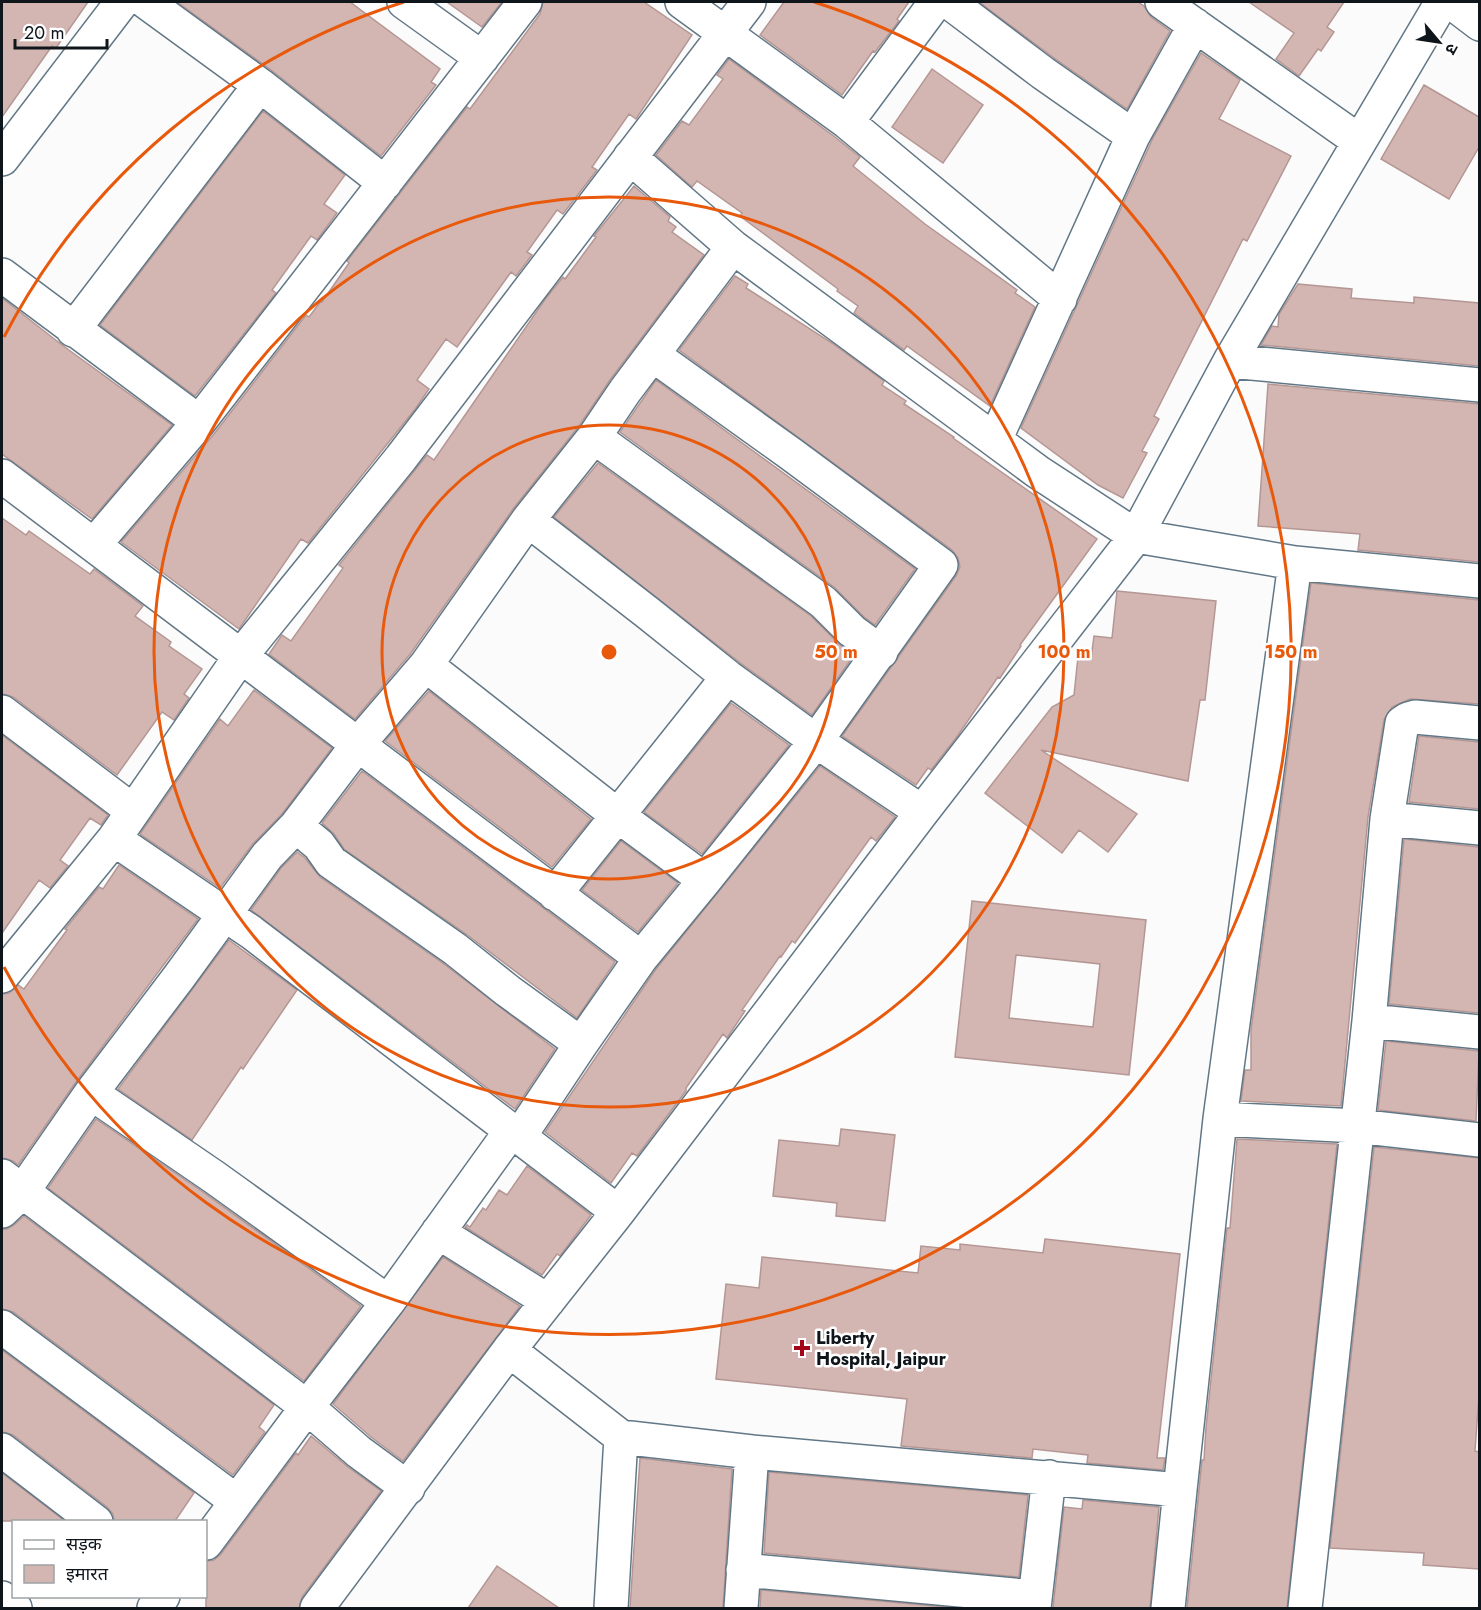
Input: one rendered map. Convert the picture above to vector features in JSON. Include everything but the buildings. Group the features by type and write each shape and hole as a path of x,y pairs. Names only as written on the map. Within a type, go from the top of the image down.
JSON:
{"street":[{"path":"2,159 122,2"},
{"path":"146,2 260,85 385,183"},
{"path":"404,2 482,58"},
{"path":"94,545 199,422 525,2"},
{"path":"682,2 847,122 1060,299"},
{"path":"2,976 114,839 240,657 401,458 749,2"},
{"path":"847,122 936,2"},
{"path":"949,2 1043,73 1133,136"},
{"path":"1162,2 1359,141"},
{"path":"317,1608 509,1350 618,1212 922,812 1136,536 1230,361 1442,2"},
{"path":"1451,2 1479,24"},
{"path":"995,440 1133,136 1195,25"},
{"path":"73,330 260,85"},
{"path":"630,157 733,247 1038,472 1136,536 1295,563 1479,581"},
{"path":"408,1488 359,1452 307,1407 9,1193 91,1093 179,978 267,856 296,826 359,743 426,665 528,520 594,437 625,391 733,247"},
{"path":"2,275 199,422"},
{"path":"207,1542 438,1232 515,1134 641,957 816,741 941,565 653,355"},
{"path":"1230,361 1479,385"},
{"path":"594,437 823,602 852,631 881,652"},
{"path":"2,476 641,957"},
{"path":"528,520 728,677 816,741 922,812"},
{"path":"1168,1608 1220,1119 1295,563"},
{"path":"426,665 617,815 705,880"},
{"path":"555,894 728,677"},
{"path":"2,712 134,811"},
{"path":"1305,1608 1369,1021 1387,819 1402,723 1415,717 1479,723"},
{"path":"1387,819 1479,828"},
{"path":"296,826 318,845 331,862 455,949 581,1044"},
{"path":"114,839 224,914 618,1212"},
{"path":"1369,1021 1479,1032"},
{"path":"91,1093 214,1176 388,1302"},
{"path":"1220,1119 1357,1126 1479,1140"},
{"path":"438,1232 548,1301"},
{"path":"2,1327 236,1501"},
{"path":"509,1350 621,1437 752,1452 1180,1490"},
{"path":"611,1608 621,1437"},
{"path":"2,1450 95,1520"},
{"path":"741,1608 752,1452"},
{"path":"743,1570 1034,1603 1049,1477"},
{"path":"2,1598 15,1608"}],"place":[{"name":"Liberty Hospital, Jaipur","path":"802,1348"}]}
